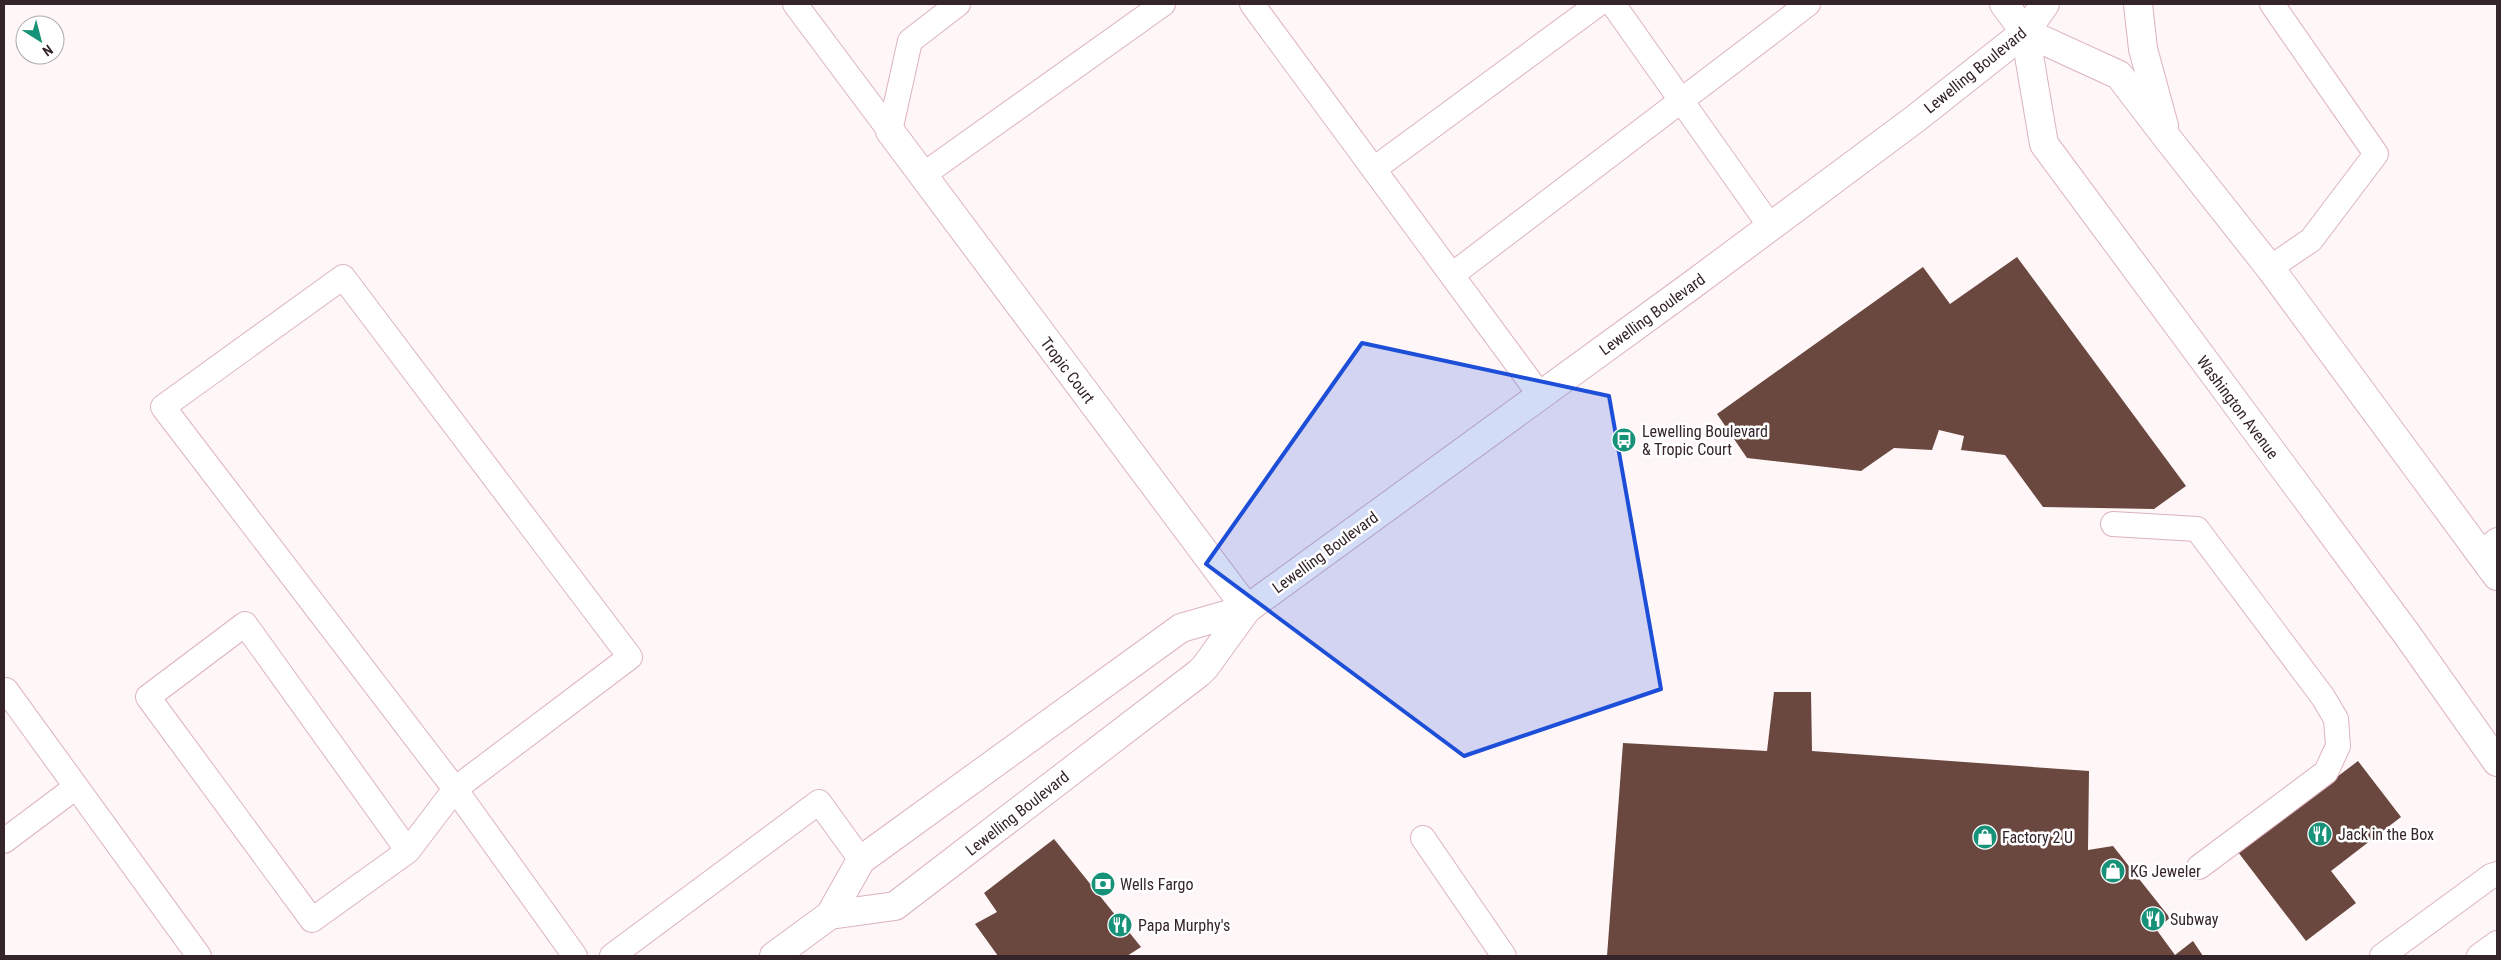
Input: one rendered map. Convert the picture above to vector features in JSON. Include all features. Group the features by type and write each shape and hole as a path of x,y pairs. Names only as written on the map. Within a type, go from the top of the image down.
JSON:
{"main road":[{"name":"Washington Avenue","path":"2004,4 2025,32 2044,144 2406,633 2497,762"},
{"name":"Lewelling Boulevard","path":"830,915 894,906 1199,673 1206,667 1247,609 1915,119 2025,32 2045,4"},
{"path":"2138,4 2142,50 2168,139"},
{"name":"Washington Avenue","path":"2025,32 2119,75 2489,546 2497,576"},
{"name":"Tropic Court","path":"890,131 1247,609"},
{"name":"Lewelling Boulevard","path":"774,956 830,915 861,860 1181,628 1247,609"}],"lane":[{"path":"795,4 890,131"},
{"path":"890,131 910,41 958,4"},
{"path":"923,175 1163,4"},
{"path":"1252,4 1540,395"},
{"path":"1374,169 1598,4"},
{"path":"1614,4 1770,226"},
{"path":"1452,275 1682,102 1808,4"},
{"path":"2270,268 2311,240 2376,154 2272,4"},
{"path":"408,852 245,624 148,697 312,920 408,852 455,789 630,657 343,277 164,407 455,789 575,956"},
{"path":"2113,524 2198,529 2323,697 2336,719 2338,746 2326,772 2199,867"},
{"path":"4,692 6,690 198,956"},
{"path":"4,841 76,787"},
{"path":"612,956 819,802 861,860"},
{"path":"1423,838 1504,956"},
{"path":"2382,956 2491,876 2497,874"},
{"path":"2479,956 2497,943"}],"highlighted area":[{"path":"1362,343 1609,396 1661,689 1464,756 1206,564"}],"building":[{"path":"2017,257 2186,486 2154,509 2043,507 2005,455 1961,450 1964,436 1939,430 1932,450 1894,448 1861,471 1747,458 1717,414 1923,267 1950,304"},
{"path":"1774,692 1811,692 1812,751 2089,771 2088,850 2113,846 2170,918 2156,929 2175,955 2193,941 2203,956 1607,956 1623,743 1767,751"},
{"name":"Jack in the Box","path":"2358,761 2401,817 2331,871 2356,903 2306,941 2238,852"},
{"path":"1054,839 1141,947 1127,956 998,956 975,924 997,912 984,893"}],"place":[{"name":"Lewelling Boulevard & Tropic Court","path":"1624,440"},
{"name":"Jack in the Box","path":"2320,834"},
{"name":"Factory 2 U","path":"1985,837"},
{"name":"KG Jeweler","path":"2113,871"},
{"name":"Wells Fargo","path":"1103,884"},
{"name":"Subway","path":"2153,919"},
{"name":"Papa Murphy's","path":"1120,925"}]}
